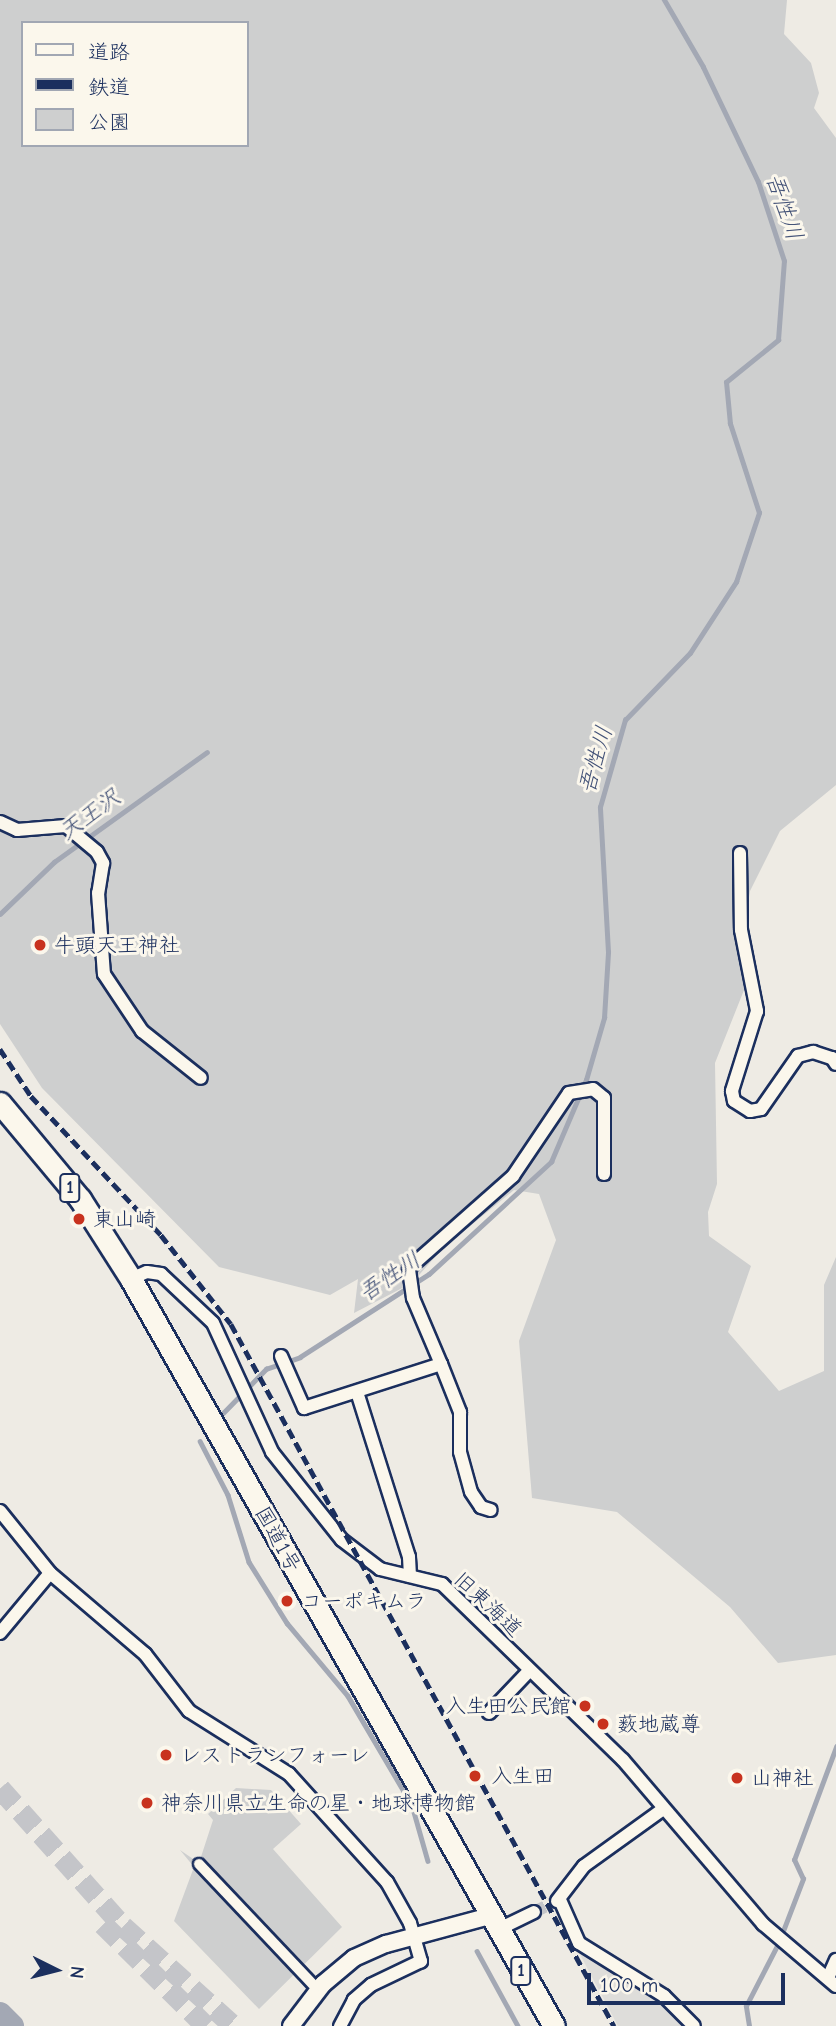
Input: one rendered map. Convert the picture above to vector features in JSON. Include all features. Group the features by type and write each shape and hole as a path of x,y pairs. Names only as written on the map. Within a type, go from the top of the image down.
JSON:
{"highway":[{"name":"国道1号","path":"0,1103 80,1199 131,1279 493,1923 554,2026"}],"street":[{"path":"0,822 17,830 66,826 97,852 103,863 98,893 104,974 142,1031 201,1078"},
{"path":"740,853 741,930 757,1011 732,1091 734,1101 750,1111 761,1109 798,1056 813,1052 832,1058 836,1064"},
{"path":"491,1510 481,1507 471,1492 460,1452 460,1412 413,1298 409,1268 513,1176 569,1093 593,1089 604,1098 604,1174"},
{"name":"旧東海道","path":"131,1279 147,1272 161,1274 214,1323 282,1466 360,1557 380,1569 442,1584 623,1760 662,1810 781,1939 832,1982"},
{"path":"281,1356 304,1408 441,1364"},
{"path":"357,1392 409,1558 410,1576"},
{"path":"0,1511 50,1573 145,1654 189,1712 289,1774 387,1882 415,1937 421,1961 371,1985 354,2000 340,2026"},
{"path":"0,1633 50,1573"},
{"path":"489,1713 529,1671"},
{"path":"662,1810 584,1866 559,1900 579,1943 664,1996 694,2026"},
{"path":"199,1864 315,1997"},
{"path":"291,2026 315,1997 354,1958 415,1937 493,1923 534,1912"},
{"path":"832,1982 836,1960"}],"shaded area":[{"path":"576,1947 653,1992 689,2026 618,2026"}],"green space":[{"path":"0,0 787,0 784,34 811,63 819,93 814,108 836,138 836,785 780,831 750,891 744,927 746,985 715,1063 717,1184 708,1212 709,1236 751,1266 728,1332 779,1391 824,1371 824,1285 836,1257 836,1655 778,1663 730,1607 617,1512 532,1498 519,1341 556,1240 539,1194 514,1190 442,1249 412,1283 354,1313 358,1279 330,1295 219,1267 42,1088 0,1024"},
{"path":"236,1788 271,1790 301,1824 273,1849 342,1927 259,2009 174,1921 194,1867 180,1850 199,1863 213,1820 208,1814"}],"waterway":[{"name":"吾性川","path":"223,1413 266,1369 300,1357 429,1274 551,1162 586,1080 604,1018 608,952 600,807 625,720 690,653 736,582 759,513 730,424 726,382 778,340 784,261 758,182 703,67 664,0"},
{"name":"天王沢","path":"0,914 54,862 207,752"},
{"name":"吾性川","path":"200,1441 228,1495 249,1562 287,1623 348,1696 412,1805 428,1861"},
{"path":"749,2026 746,2006 778,1944 803,1879 794,1860 836,1747"},
{"name":"吾性川","path":"477,1951 518,2026"},
{"path":"0,2014 12,2026"}],"tunnel":[{"path":"0,1788 123,1926 234,2026"},
{"path":"534,1912 557,1901"},
{"path":"103,1924 206,2026"}],"railway":[{"path":"0,1049 31,1096 161,1235 231,1324 614,2026"}],"place":[{"name":"牛頭天王神社","path":"40,945"},
{"name":"東山崎","path":"79,1219"},
{"name":"コーポキムラ","path":"287,1601"},
{"name":"入生田公民館","path":"585,1706"},
{"name":"薮地蔵尊","path":"603,1724"},
{"name":"レストランフォーレ","path":"166,1755"},
{"name":"入生田","path":"475,1776"},
{"name":"山神社","path":"737,1778"},
{"name":"神奈川県立生命の星・地球博物館","path":"147,1803"}]}
